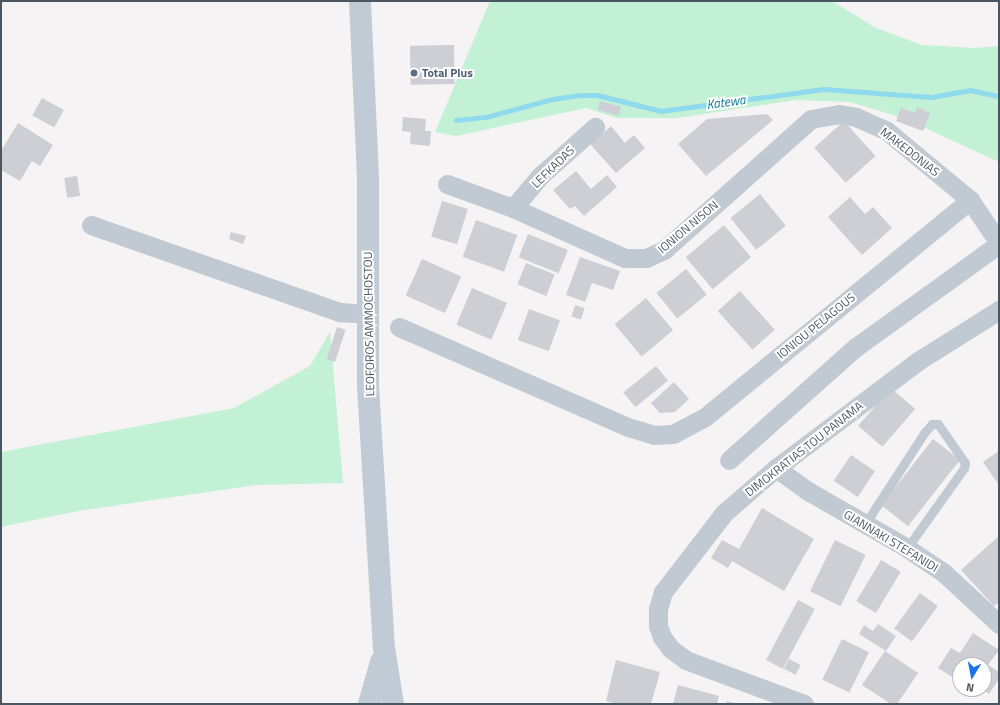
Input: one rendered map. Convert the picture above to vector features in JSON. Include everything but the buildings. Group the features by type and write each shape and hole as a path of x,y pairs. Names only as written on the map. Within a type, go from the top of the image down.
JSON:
{"main road":[{"name":"LEOFOROS AMMOCHOSTOU","path":"360,1 368,180 368,387 384,648 392,704"},
{"name":"LEOFOROS AMMOCHOSTOU","path":"368,704 375,690 384,648"}],"street":[{"name":"MAKEDONIAS","path":"798,130 811,119 825,116 856,117 887,131 970,200 999,243"},
{"name":"LEFKADAS","path":"513,208 540,176 595,127"},
{"name":"IONION NISON","path":"447,184 513,208 625,258 654,256 664,250 798,130"},
{"name":"IONIOU PELAGOUS","path":"399,327 628,427 654,435 673,434 705,417 970,200"},
{"path":"91,225 340,312 368,314"},
{"path":"729,460 856,347 999,243"},
{"name":"DIMOKRATIAS TOU PANAMA","path":"804,704 686,660 671,649 662,637 658,626 660,598 693,551 724,513 776,468 918,361 999,310"},
{"name":"GIANNAKI STEFANIDI","path":"776,468 808,491 907,548 944,573 999,624"}],"lane":[{"path":"865,524 924,433 932,424 938,424 965,463 964,468 907,548"}],"green space":[{"path":"490,1 832,1 876,28 922,45 975,48 999,46 999,162 903,118 850,102 796,100 677,118 617,118 586,108 456,136 435,132"},
{"path":"330,332 343,483 256,485 78,511 1,527 1,452 234,408 310,366"}],"waterway":[{"name":"Katewa","path":"456,120 486,117 552,99 582,95 597,95 661,111 824,89 931,97 970,90 999,96"}],"place":[{"name":"Total Plus","path":"414,73"}]}
